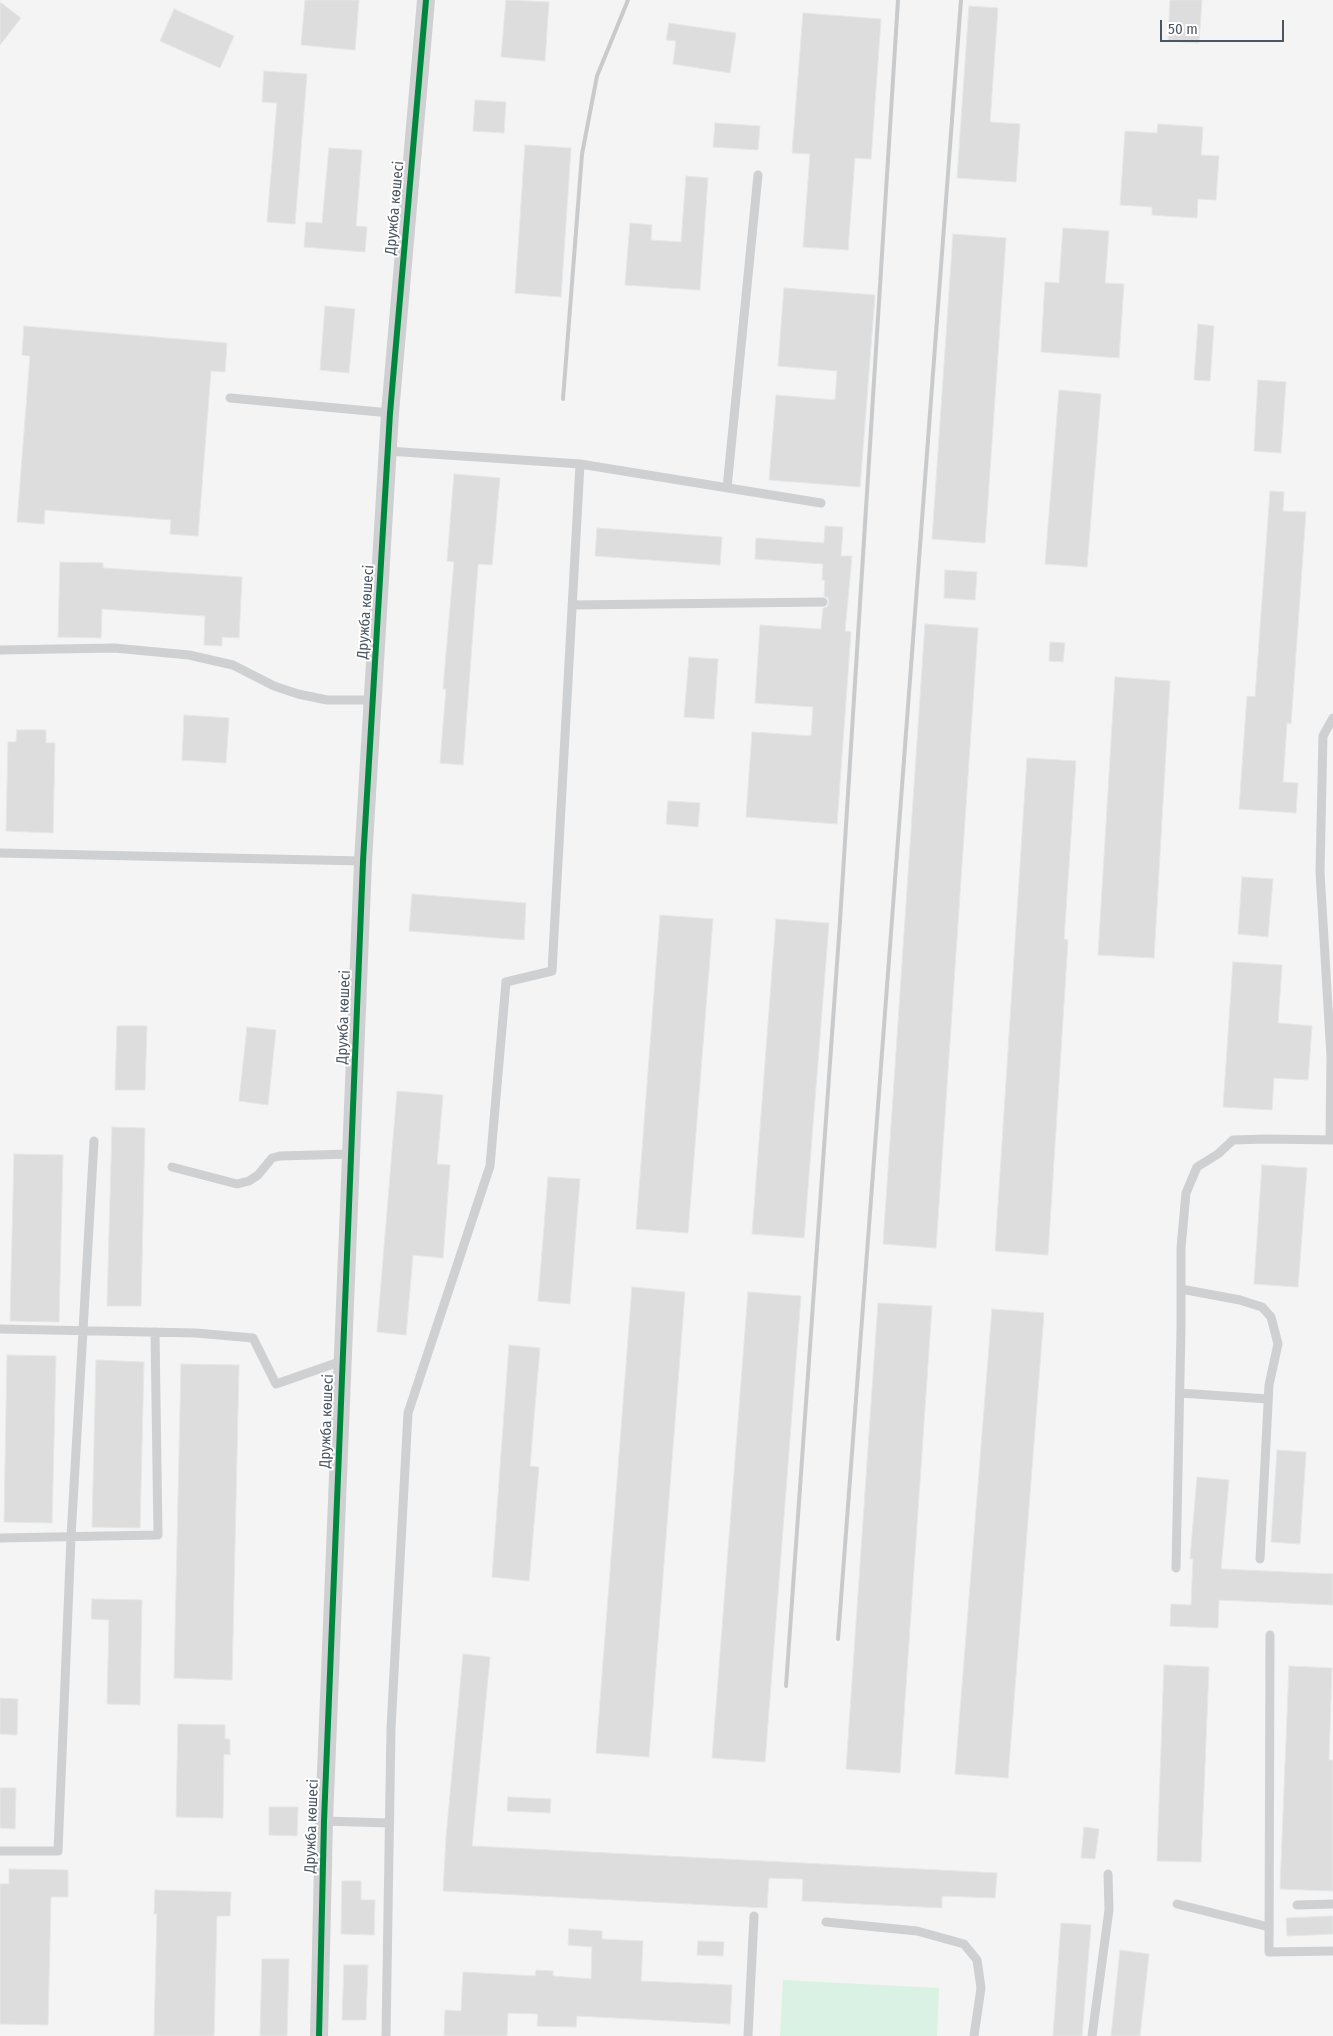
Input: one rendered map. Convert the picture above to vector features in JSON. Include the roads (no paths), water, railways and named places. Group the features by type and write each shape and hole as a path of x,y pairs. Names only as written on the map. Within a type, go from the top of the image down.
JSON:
{"street":[{"name":"Дружба көшесі","path":"319,2036 324,1821 363,861 390,413 426,0"}],"lane":[{"path":"727,488 758,175"},
{"path":"230,398 390,413"},
{"path":"388,451 580,464 821,503"},
{"path":"386,2036 391,1728 408,1414 490,1166 506,982 552,970 580,464"},
{"path":"572,605 823,602"},
{"path":"0,650 114,648 189,655 233,665 274,686 298,694 327,700 373,700"},
{"path":"1176,1568 1181,1248 1186,1192 1197,1167 1218,1154 1233,1140 1267,1138 1331,1140 1331,1057 1320,872 1322,736 1333,718"},
{"path":"0,853 363,861"},
{"path":"0,1851 58,1851 71,1537 94,1141"},
{"path":"172,1167 236,1184 250,1182 272,1158 280,1156 351,1154"},
{"path":"1181,1289 1240,1300 1262,1307 1271,1317 1278,1344 1269,1385 1260,1559"},
{"path":"0,1329 196,1332 253,1338 276,1384 342,1361"},
{"path":"0,1538 158,1535 154,1332"},
{"path":"1180,1393 1268,1399"},
{"path":"1270,1635 1269,1952 1333,1951"},
{"path":"324,1821 389,1823"},
{"path":"1092,2036 1109,1910 1108,1874"},
{"path":"1177,1904 1269,1927"},
{"path":"1297,1905 1333,1904"},
{"path":"748,2036 754,1916"},
{"path":"826,1922 917,1931 964,1944 977,1960 981,1988 974,2036"}],"railway":[{"path":"563,399 582,154 597,76 628,0"},
{"path":"786,1686 840,921 898,0"},
{"path":"838,1639 961,0"}]}
